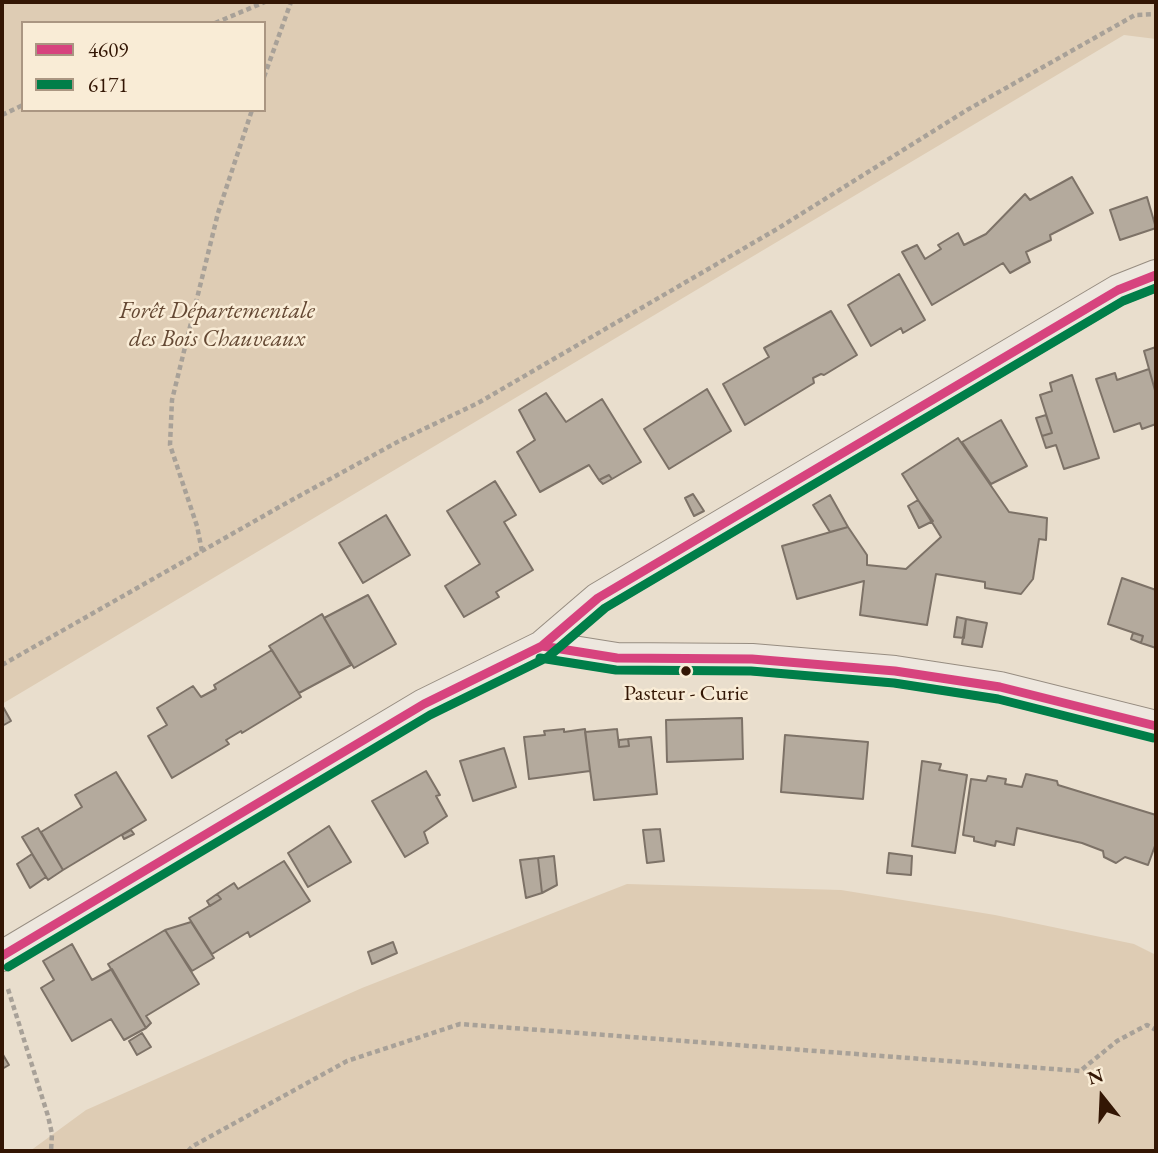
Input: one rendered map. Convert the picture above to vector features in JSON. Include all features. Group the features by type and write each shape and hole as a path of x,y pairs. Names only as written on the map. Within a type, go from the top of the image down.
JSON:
{"street":[{"path":"4,969 424,704 542,646 597,598 1085,309 1118,290 1156,275"},
{"path":"542,646 617,659 752,659 895,671 1000,687 1156,726"}],"path":[{"path":"220,21 265,2"},
{"path":"266,71 291,2"},
{"path":"2,665 401,440 478,403 777,229 967,110 1135,15 1156,14"},
{"path":"2,115 21,106"},
{"path":"202,551 197,526 170,445 173,400 218,213 251,112"},
{"path":"4,969 48,1116 52,1134 51,1151"},
{"path":"188,1151 347,1061 460,1024 1080,1071 1117,1041 1147,1025 1156,1030"}],"green space":[{"name":"Forêt Départementale des Bois Chauveaux","path":"2,2 1156,2 1156,39 1124,35 2,704"},
{"path":"627,884 841,890 995,915 1134,944 1156,955 1156,1151 30,1151 86,1110 362,988"}],"building":[{"path":"1072,177 1093,213 1050,235 1051,240 1026,252 1030,262 1010,273 1003,263 932,305 902,252 917,245 925,259 941,249 938,245 958,233 964,245 986,234 1025,194 1030,200"},
{"path":"1147,197 1156,228 1120,240 1110,210"},
{"path":"899,274 925,320 903,333 901,328 871,346 848,305"},
{"path":"831,311 857,355 824,375 813,378 814,383 745,425 723,384 769,357 764,348"},
{"path":"1156,347 1156,394 1144,351"},
{"path":"1149,369 1156,394 1156,424 1142,429 1140,423 1114,432 1096,379 1115,373 1117,380"},
{"path":"1072,375 1099,458 1064,469 1056,445 1046,448 1042,436 1052,433 1040,395 1052,391 1050,383"},
{"path":"707,389 731,431 669,469 644,429"},
{"path":"546,393 566,422 602,399 641,462 612,479 609,475 599,480 589,465 540,492 517,452 535,440 519,410"},
{"path":"1046,415 1052,433 1042,436 1036,418"},
{"path":"1001,420 1027,466 991,484 962,442"},
{"path":"958,438 1009,512 1047,518 1046,540 1039,539 1033,579 1021,594 985,588 985,582 936,574 927,625 860,615 864,581 797,599 782,546 848,527 867,555 867,565 906,569 941,537 902,474"},
{"path":"609,475 612,479 603,484 599,480"},
{"path":"495,481 516,515 504,522 533,570 496,592 499,597 464,617 445,586 480,564 447,511"},
{"path":"693,494 704,511 694,516 685,498"},
{"path":"830,495 848,527 830,532 813,505"},
{"path":"918,500 933,521 919,528 908,506"},
{"path":"386,515 410,555 363,583 339,543"},
{"path":"1122,578 1156,590 1156,648 1141,643 1143,636 1108,624"},
{"path":"368,595 396,644 354,668 324,618"},
{"path":"322,614 351,665 299,693 269,646"},
{"path":"957,617 966,619 964,638 954,637"},
{"path":"966,619 987,623 982,647 962,644"},
{"path":"1133,633 1143,636 1141,643 1131,639"},
{"path":"272,650 301,697 226,740 229,744 172,778 148,736 167,725 157,708 193,686 201,697 216,689 214,685"},
{"path":"2,705 11,721 2,726"},
{"path":"742,718 743,759 667,762 666,720"},
{"path":"564,729 564,732 585,729 590,771 529,779 524,737 545,735 544,731"},
{"path":"617,729 619,747 629,746 628,739 651,737 657,794 594,800 585,732"},
{"path":"785,735 868,742 863,799 781,792"},
{"path":"628,739 629,746 619,747 619,740"},
{"path":"504,748 516,787 473,801 460,761"},
{"path":"922,761 941,764 939,770 967,775 955,853 912,846"},
{"path":"426,771 440,795 436,796 447,816 424,832 428,843 405,857 372,801"},
{"path":"116,772 146,820 63,870 41,832 82,807 75,795"},
{"path":"1026,774 1057,781 1058,785 1156,815 1156,843 1148,865 1125,857 1116,863 1104,857 1103,851 1082,843 1017,828 1014,845 996,841 995,846 963,835 971,779 986,781 988,776 1006,779 1005,784 1022,787"},
{"path":"329,826 351,862 308,887 288,853"},
{"path":"38,828 63,870 48,880 22,837"},
{"path":"660,829 664,861 647,863 643,830"},
{"path":"131,830 134,834 124,839 122,835"},
{"path":"889,853 912,856 911,875 887,873"},
{"path":"32,854 46,877 30,888 17,864"},
{"path":"554,856 557,885 542,893 538,858"},
{"path":"538,858 542,893 526,898 520,860"},
{"path":"284,861 310,901 250,937 248,932 212,954 189,918 221,899 217,894 234,883 238,889"},
{"path":"217,894 221,899 210,906 207,901"},
{"path":"191,922 214,958 192,971 165,930"},
{"path":"165,930 199,984 146,1016 151,1023 146,1028 108,964"},
{"path":"393,942 397,953 372,964 368,952"},
{"path":"72,944 92,980 112,969 146,1028 124,1040 111,1019 72,1041 41,988 54,980 43,961"},
{"path":"142,1033 151,1047 137,1055 129,1041"},
{"path":"2,1053 9,1065 2,1069"}],"transit line":[{"name":"4609","path":"2,956 424,704 542,646 598,598 1118,290 1156,275"},
{"name":"6171","path":"8,967 430,715 548,657 605,608 1123,301 1156,288"},
{"name":"4609","path":"542,646 617,658 752,659 895,671 1000,687 1156,726"},
{"name":"6171","path":"540,658 616,670 751,671 894,683 998,699 1153,738"}],"place":[{"name":"Pasteur - Curie","path":"686,671"}]}
